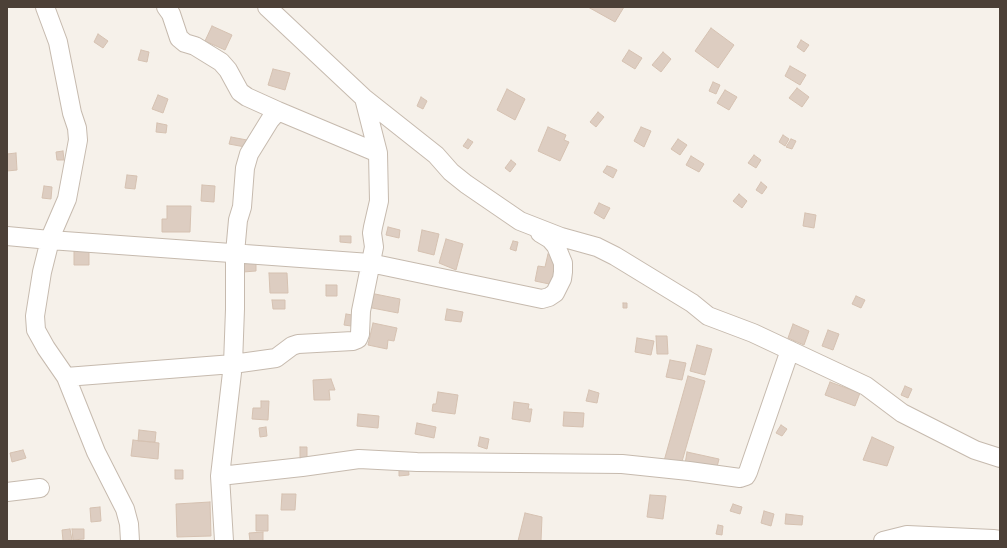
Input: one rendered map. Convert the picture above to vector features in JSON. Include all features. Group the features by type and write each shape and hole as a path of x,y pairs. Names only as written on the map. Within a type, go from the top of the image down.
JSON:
{"street":[{"path":"45,7 58,42 78,140 67,199 50,240 42,272 35,316 36,330 46,348 66,377 96,452 125,509 129,524 130,541"},
{"path":"166,7 171,14 179,38 185,43 195,46 220,62 228,70 240,92 247,97 278,112 378,153"},
{"path":"7,236 370,263 534,298 542,299 550,297 555,293 562,279 563,263 560,254 550,239 530,228 451,172 436,155 364,98 267,7"},
{"path":"66,377 233,364 276,358 292,346 298,344 353,341 358,339 360,334 361,311 374,247 372,233 379,201 378,153 364,98"},
{"path":"224,541 220,476 233,364 235,254 246,161 270,120 278,112"},
{"path":"520,221 561,237 597,247 616,256 692,303 708,316 753,333 866,386 902,413 975,450 1000,458"},
{"path":"220,476 360,459 417,462 622,464 740,478 746,476 748,472 790,350"},
{"path":"7,492 40,488"},
{"path":"883,541 907,535 1000,540"}],"building":[{"path":"588,7 624,7 615,22"},
{"path":"212,26 232,35 225,50 205,41"},
{"path":"711,28 734,45 718,68 695,51"},
{"path":"98,34 108,41 103,48 94,42"},
{"path":"801,40 809,45 804,52 797,47"},
{"path":"141,50 149,52 147,62 138,60"},
{"path":"629,50 642,58 635,69 622,61"},
{"path":"663,52 671,59 661,72 652,65"},
{"path":"790,66 806,75 800,85 785,76"},
{"path":"273,69 290,73 285,90 268,85"},
{"path":"713,82 720,85 716,94 709,91"},
{"path":"797,88 809,97 802,107 789,98"},
{"path":"507,89 525,99 515,120 497,110"},
{"path":"725,90 737,97 729,110 717,103"},
{"path":"158,95 168,99 163,113 152,109"},
{"path":"421,97 427,101 423,109 417,106"},
{"path":"598,112 604,117 596,127 590,122"},
{"path":"157,123 167,125 166,133 156,132"},
{"path":"548,127 566,135 564,140 569,142 560,161 538,151"},
{"path":"641,127 651,131 644,147 634,141"},
{"path":"783,135 789,139 785,146 779,142"},
{"path":"231,137 247,140 245,147 229,144"},
{"path":"468,139 473,142 468,149 463,146"},
{"path":"678,139 687,145 680,155 671,149"},
{"path":"791,139 796,141 792,149 786,147"},
{"path":"63,151 64,160 57,160 56,152"},
{"path":"16,153 17,170 7,171 7,154"},
{"path":"754,155 761,160 756,168 748,163"},
{"path":"691,156 704,164 699,172 686,165"},
{"path":"511,160 516,164 510,172 505,168"},
{"path":"607,166 617,170 613,178 603,172"},
{"path":"127,175 137,176 135,189 125,188"},
{"path":"761,182 767,187 762,194 756,190"},
{"path":"202,185 215,186 214,202 201,201"},
{"path":"44,186 52,187 51,199 42,198"},
{"path":"739,194 747,201 742,208 733,201"},
{"path":"599,203 610,208 604,219 594,213"},
{"path":"167,206 191,206 190,232 162,232 162,219 167,219"},
{"path":"805,213 816,215 814,228 803,226"},
{"path":"388,227 400,230 399,238 386,235"},
{"path":"422,230 439,234 434,255 418,251"},
{"path":"340,236 351,236 351,243 340,242"},
{"path":"446,239 463,244 456,270 439,263"},
{"path":"513,241 518,242 516,251 510,249"},
{"path":"74,248 89,248 89,265 74,265"},
{"path":"548,254 566,258 559,286 535,281 538,266 545,267"},
{"path":"243,260 256,260 256,271 243,272"},
{"path":"269,273 287,273 288,293 270,293"},
{"path":"326,285 337,285 337,296 326,296"},
{"path":"370,293 400,299 398,313 367,307"},
{"path":"856,296 865,300 861,308 852,304"},
{"path":"272,300 285,300 285,309 273,309"},
{"path":"623,303 627,303 627,308 623,308"},
{"path":"447,309 463,312 461,322 445,320"},
{"path":"346,314 359,316 358,327 344,325"},
{"path":"373,323 397,328 394,341 388,340 387,349 368,345"},
{"path":"793,324 809,331 804,345 788,338"},
{"path":"828,330 839,334 833,350 822,346"},
{"path":"656,336 667,336 668,354 657,354"},
{"path":"637,338 654,341 651,355 635,352"},
{"path":"697,345 712,349 705,375 690,371"},
{"path":"670,360 686,363 682,380 666,377"},
{"path":"688,376 705,381 681,465 664,461"},
{"path":"331,379 335,390 329,390 330,400 314,400 313,380"},
{"path":"830,382 860,393 855,406 825,395"},
{"path":"905,386 912,389 908,398 901,395"},
{"path":"589,390 599,393 597,403 586,401"},
{"path":"438,392 458,395 455,414 432,411 433,404 436,404"},
{"path":"261,401 269,401 268,420 252,419 253,408 261,408"},
{"path":"514,402 529,404 528,409 532,409 530,422 512,419"},
{"path":"564,412 584,413 583,427 563,426"},
{"path":"358,414 379,416 378,428 357,426"},
{"path":"417,423 436,427 434,438 415,434"},
{"path":"781,425 787,429 782,436 776,433"},
{"path":"266,427 267,436 260,437 259,428"},
{"path":"139,430 156,432 155,442 138,441"},
{"path":"480,437 489,439 487,449 478,446"},
{"path":"872,437 894,447 887,466 863,460"},
{"path":"133,440 159,443 158,459 131,456"},
{"path":"300,447 307,447 307,458 300,458"},
{"path":"23,450 26,458 12,462 10,453"},
{"path":"687,452 719,459 716,471 685,464"},
{"path":"408,464 409,475 399,476 399,465"},
{"path":"175,470 183,470 183,479 175,479"},
{"path":"282,494 296,494 295,510 281,510"},
{"path":"650,495 666,496 663,519 647,517"},
{"path":"210,502 211,536 177,537 176,504"},
{"path":"733,504 742,507 740,514 730,511"},
{"path":"100,507 101,521 91,522 90,508"},
{"path":"764,511 774,514 771,526 761,523"},
{"path":"525,513 542,517 541,541 518,541"},
{"path":"786,514 803,516 802,525 785,524"},
{"path":"256,515 268,515 268,531 256,531"},
{"path":"718,525 723,526 722,535 716,534"},
{"path":"70,529 72,540 63,541 62,530"},
{"path":"72,529 84,529 84,539 73,540"},
{"path":"263,532 263,541 250,541 249,533"}]}
